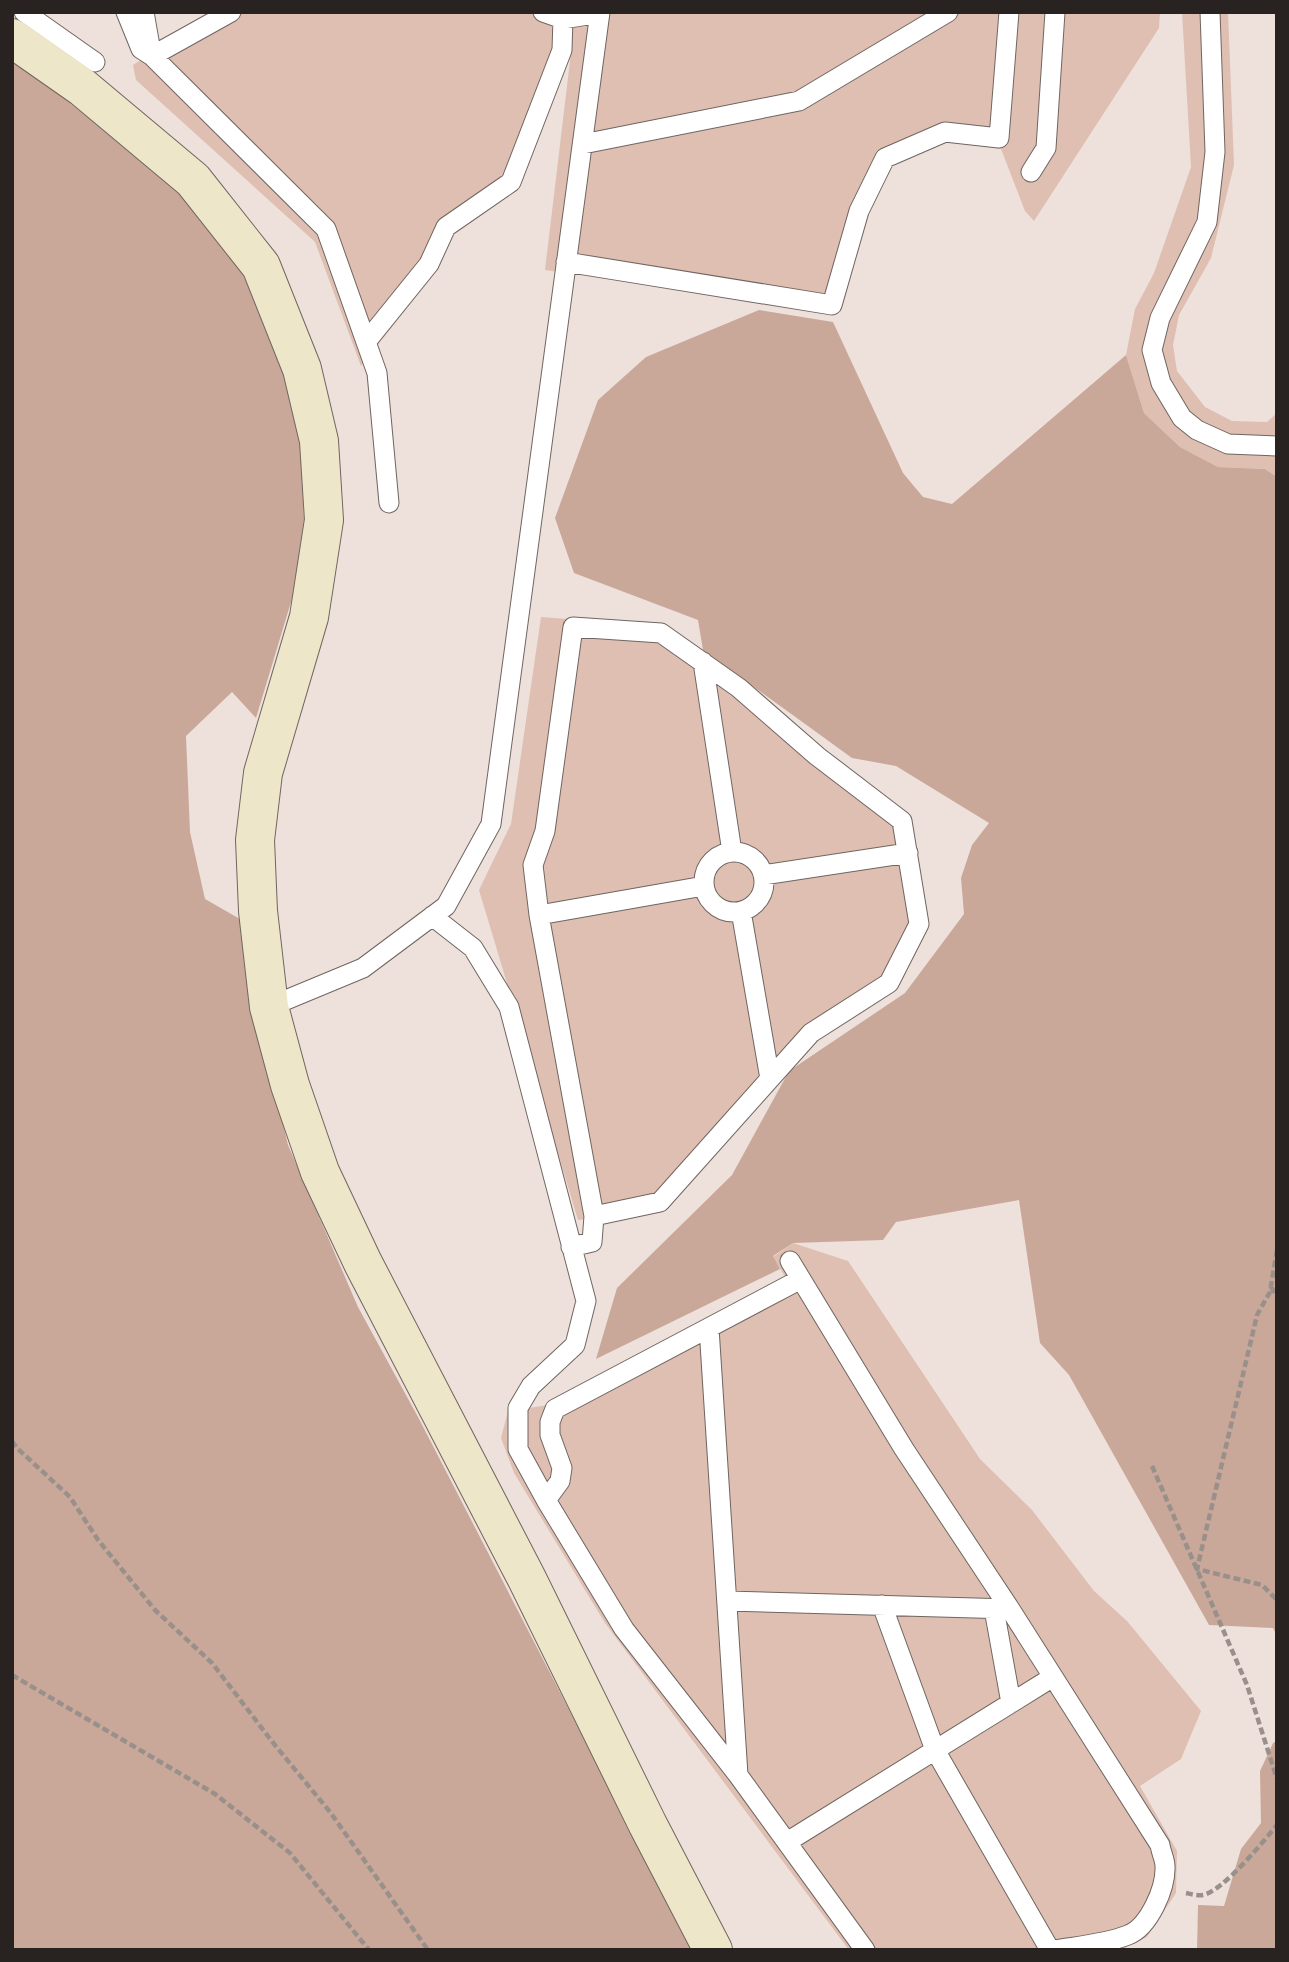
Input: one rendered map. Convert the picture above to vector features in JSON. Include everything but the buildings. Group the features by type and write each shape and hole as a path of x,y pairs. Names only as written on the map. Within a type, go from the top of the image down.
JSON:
{"street":[{"path":"12,38 82,87 193,180 261,266 302,369 319,442 324,520 309,617 262,773 255,840 258,911 270,1007 290,1084 320,1172 363,1263 527,1579 713,1950"}],"lane":[{"path":"24,12 95,62"},
{"path":"126,12 141,49 152,56 326,229 377,373 390,503"},
{"path":"144,12 152,56"},
{"path":"152,56 231,12"},
{"path":"270,1007 363,968 446,906 491,824 600,13 563,19 543,12"},
{"path":"583,144 799,101 948,12"},
{"path":"566,262 832,306 859,211 885,158 945,132 999,138 1009,12"},
{"path":"1031,172 1046,148 1055,12"},
{"path":"1210,12 1215,152 1207,222 1160,318 1152,350 1161,383 1182,418 1197,430 1228,444 1277,446"},
{"path":"366,342 429,264 446,227 510,182 562,50 563,19"},
{"path":"571,1247 592,1242 594,1216 539,915 533,865 545,831 573,627 661,633 739,688 817,756 902,821 919,924 889,983 811,1033 660,1202 594,1216"},
{"path":"703,663 732,852"},
{"path":"732,852 746,854 754,859 763,875 761,895 754,904 741,911 726,911 717,907 709,899 703,880 710,863 717,856 732,852"},
{"path":"763,875 908,853"},
{"path":"539,915 704,886"},
{"path":"741,911 769,1079"},
{"path":"432,916 473,948 509,1007 586,1301 575,1345 531,1386 518,1408 518,1448 546,1500 624,1629 738,1775 865,1950"},
{"path":"790,1261 1002,1609 1053,1677 1160,1845 1166,1867 1159,1899 1146,1921 1131,1934 1093,1944 1052,1950 935,1750 882,1605"},
{"path":"546,1500 560,1481 562,1468 550,1435 550,1422 555,1409 801,1279"},
{"path":"709,1328 738,1775"},
{"path":"727,1601 1002,1609"},
{"path":"1002,1609 1011,1703"},
{"path":"787,1842 1053,1677"}],"path":[{"path":"1197,1569 1257,1315 1270,1292 1277,1250"},
{"path":"1270,1286 1277,1296"},
{"path":"12,1441 70,1497 98,1540 155,1610 212,1663 274,1744 331,1812 428,1950"},
{"path":"1153,1466 1247,1685 1277,1779"},
{"path":"1197,1569 1262,1585 1277,1600"},
{"path":"12,1675 215,1794 290,1853 369,1950"},
{"path":"1161,1889 1201,1896 1213,1891 1254,1854 1277,1825"}],"shaded area":[{"path":"218,12 1160,12 1159,28 1034,221 1025,211 1001,149 946,140 888,165 868,200 835,313 545,270 572,44 509,196 450,231 438,269 361,366 315,242 136,80 133,65"},
{"path":"1182,12 1228,12 1234,165 1211,258 1179,315 1173,345 1177,371 1205,407 1232,421 1267,422 1277,413 1277,477 1265,469 1218,467 1180,447 1144,413 1126,355 1135,309 1154,273 1191,167"},
{"path":"12,56 164,179 209,224 232,253 273,336 300,432 304,520 294,592 256,718 232,692 186,736 190,832 205,899 240,919 256,1009 288,1145 358,1307 418,1417 693,1950 12,1950"},
{"path":"759,310 833,322 903,473 923,497 952,504 1126,355 1144,413 1180,447 1218,467 1265,469 1277,477 1277,1636 1273,1628 1209,1625 1069,1375 1040,1343 1019,1200 896,1222 883,1240 793,1243 773,1256 780,1269 596,1359 617,1288 732,1175 789,1071 905,993 964,914 961,878 972,845 989,823 896,766 852,758 703,650 698,620 574,573 555,518 598,400 646,357"},
{"path":"541,617 660,626 736,679 906,814 923,931 892,990 813,1039 664,1209 578,1220 479,890 511,824"},
{"path":"793,1243 848,1261 980,1459 1032,1510 1094,1591 1127,1621 1201,1711 1181,1759 1140,1786 1177,1851 1176,1893 1147,1937 1121,1950 849,1950 605,1623 514,1473 501,1438 508,1411 555,1404 787,1280 773,1257"},
{"path":"1277,1741 1277,1950 1197,1950 1198,1905 1224,1906 1241,1849 1261,1823 1260,1771 1273,1743"}]}
